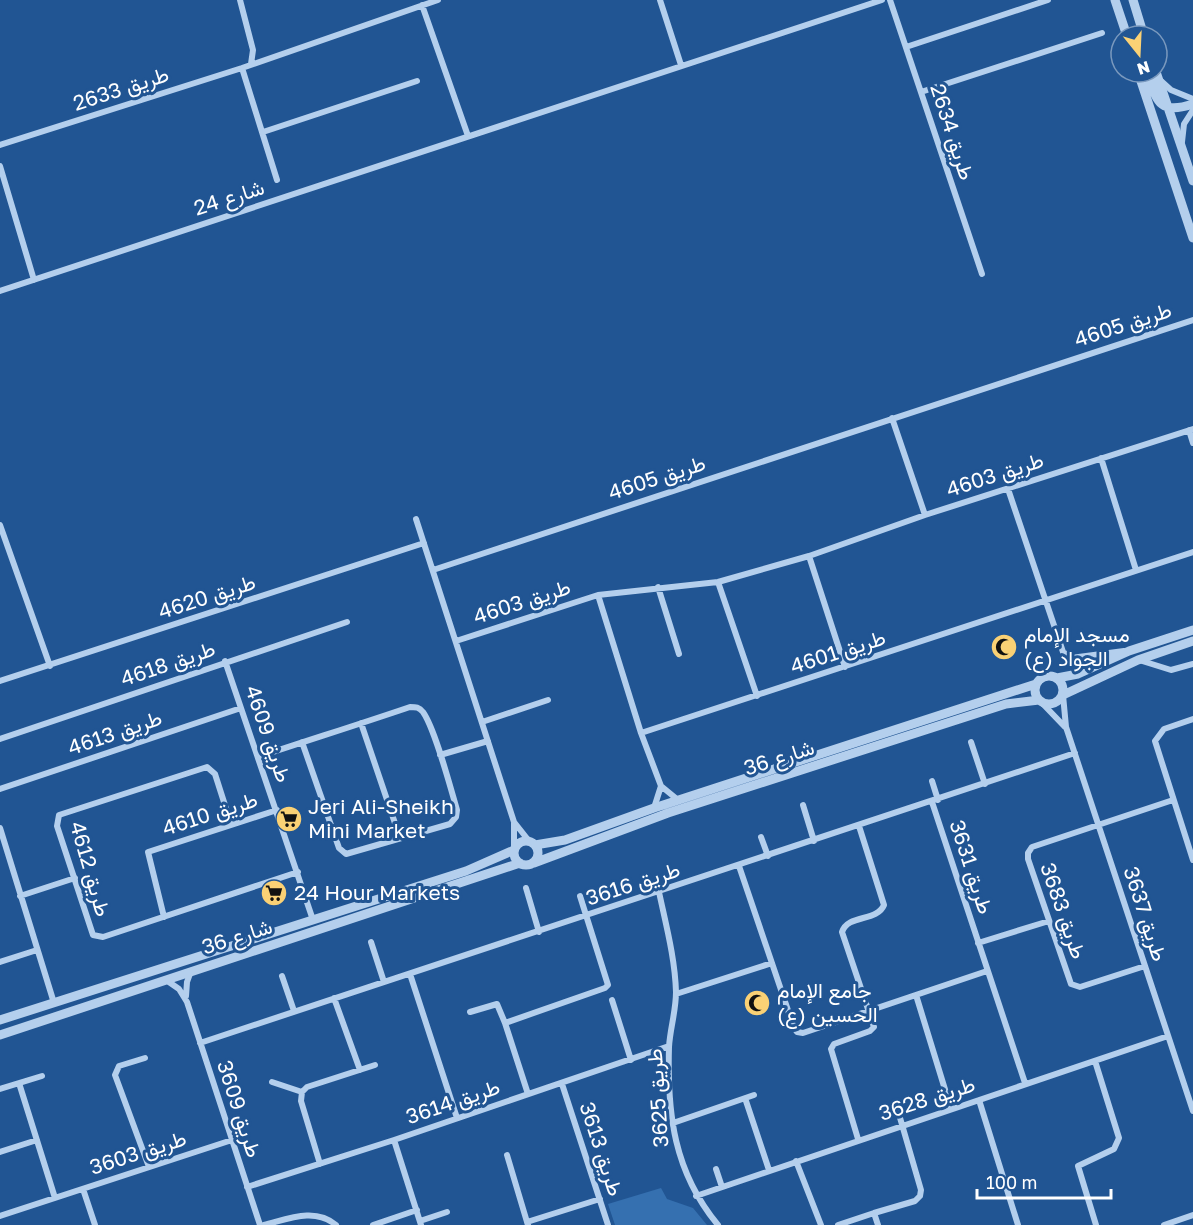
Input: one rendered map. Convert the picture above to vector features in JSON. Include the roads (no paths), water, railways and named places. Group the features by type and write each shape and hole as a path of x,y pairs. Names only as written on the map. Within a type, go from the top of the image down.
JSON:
{"street":[{"path":"240,0 254,50 251,64"},
{"name":"طريق 2633","path":"0,145 242,68 438,0"},
{"path":"660,0 681,64"},
{"name":"شارع 24","path":"0,291 681,64 882,0"},
{"name":"طريق 2634","path":"890,0 982,274"},
{"path":"906,47 1048,0"},
{"path":"1115,0 1123,24"},
{"path":"1133,0 1140,24"},
{"path":"422,5 468,136"},
{"path":"921,92 1102,33"},
{"path":"242,68 277,180"},
{"path":"263,132 417,81"},
{"path":"1142,84 1193,238"},
{"path":"1151,84 1155,97 1169,108 1177,109 1193,104"},
{"path":"1161,84 1193,181"},
{"path":"1166,84 1171,90 1193,99"},
{"path":"1182,146 1184,124 1193,110"},
{"path":"0,166 34,280"},
{"path":"1184,211 1193,225"},
{"name":"طريق 4605","path":"432,570 1193,320"},
{"path":"892,418 925,515"},
{"path":"1191,430 1193,443"},
{"name":"طريق 4603","path":"456,641 598,595 718,582 808,556 925,515 1191,430"},
{"path":"1101,458 1136,570"},
{"path":"1008,489 1063,652 1068,657 1129,651"},
{"path":"416,519 514,822 515,857 519,863 527,865 534,863 538,856 532,843 514,822"},
{"path":"0,525 50,666"},
{"name":"طريق 4620","path":"0,681 424,543"},
{"name":"طريق 4601","path":"641,733 1193,552"},
{"path":"808,556 845,667"},
{"path":"718,582 757,696"},
{"path":"658,587 679,654"},
{"name":"طريق 4603","path":"598,595 641,733 661,786 678,800"},
{"name":"طريق 4618","path":"0,739 225,661 347,622"},
{"path":"1193,630 1129,651 1078,674 1057,678 1043,677 1036,684 1035,692 1040,701 1056,702 1063,695 1138,660 1193,641"},
{"path":"1138,660 1171,670 1193,664"},
{"name":"طريق 4609","path":"225,661 313,920"},
{"path":"1057,678 1063,685 1063,695"},
{"name":"شارع 36","path":"532,843 565,840 678,800 1036,684"},
{"name":"طريق 3637","path":"1063,695 1066,728 1193,1111"},
{"path":"482,722 548,700"},
{"name":"طريق 3637","path":"1040,701 1066,728"},
{"name":"شارع 36","path":"534,863 668,813 1006,704 1040,701"},
{"path":"258,757 302,742 361,723 410,706 418,707 423,713 440,755 457,810 456,818 450,824 353,854 346,854 339,848 302,742"},
{"name":"طريق 4613","path":"0,789 241,708"},
{"path":"1193,719 1164,729 1155,741 1193,860"},
{"path":"361,723 400,838"},
{"path":"440,755 488,741"},
{"path":"970,742 985,784"},
{"name":"طريق 3616","path":"200,1043 1075,753"},
{"name":"طريق 4612","path":"231,824 215,774 207,767 63,813 56,822 92,932 96,937 298,872"},
{"name":"طريق 3631","path":"932,781 935,801 978,943 1025,1083"},
{"path":"654,808 661,786"},
{"name":"طريق 3683","path":"1144,966 1075,988 1071,984 1049,921 1028,860 1028,853 1032,847 1173,800"},
{"path":"803,805 814,841"},
{"name":"طريق 4610","path":"164,917 148,852 277,810"},
{"path":"858,1139 831,1049 834,1044 873,1030 869,1011 842,932 848,923 877,913 884,904 860,826"},
{"path":"0,828 3,846 54,1003"},
{"path":"761,837 768,856"},
{"path":"514,850 520,842 532,843"},
{"name":"شارع 36","path":"0,1020 488,864 514,850"},
{"name":"شارع 36","path":"0,1035 519,863"},
{"path":"739,866 797,1032 803,1033 987,971"},
{"path":"20,896 75,878"},
{"path":"526,888 539,932"},
{"name":"طريق 3625","path":"659,892 671,946 676,994 669,1046 673,1123 677,1150 696,1196 718,1225"},
{"path":"505,1023 605,988 608,980 580,896"},
{"name":"طريق 3631","path":"978,943 1049,921"},
{"path":"371,942 384,982"},
{"path":"0,962 37,950"},
{"path":"676,994 772,963"},
{"name":"طريق 3609","path":"191,971 186,986 188,1002 247,1187 262,1225"},
{"path":"410,974 457,1118"},
{"path":"282,976 294,1011"},
{"name":"طريق 3609","path":"166,980 179,989 188,1002"},
{"path":"916,995 951,1109"},
{"path":"334,998 360,1070"},
{"path":"612,1000 631,1060"},
{"path":"470,1012 497,1004 528,1094"},
{"name":"طريق 3628","path":"696,1196 858,1139 1168,1036"},
{"name":"طريق 3614","path":"247,1187 562,1084 669,1046"},
{"path":"145,1058 119,1066 115,1075 148,1167"},
{"path":"1095,1061 1119,1138 1114,1149 1078,1166 1096,1225"},
{"path":"320,1164 301,1101 302,1092 307,1087 375,1065"},
{"path":"0,1089 42,1076"},
{"path":"272,1082 302,1092"},
{"path":"19,1083 55,1198"},
{"name":"طريق 3613","path":"562,1084 608,1225"},
{"path":"673,1123 754,1095"},
{"path":"745,1098 769,1170"},
{"path":"979,1100 1018,1225"},
{"path":"838,1225 915,1200 920,1196 921,1190 896,1104"},
{"path":"0,1152 37,1140"},
{"name":"طريق 3603","path":"0,1216 232,1140"},
{"path":"394,1140 421,1223 447,1212"},
{"path":"507,1155 528,1223 600,1199"},
{"path":"796,1161 821,1225"},
{"path":"716,1169 722,1186"},
{"path":"83,1189 95,1225"},
{"path":"373,1225 417,1210"},
{"path":"874,1213 878,1225"},
{"path":"262,1225 306,1215 328,1218 336,1225"},
{"path":"1164,1225 1179,1223 1193,1215"}],"place":[{"name":"مسجد الإمام الجواد (ع)","path":"1004,647"},
{"name":"Jeri Ali-Sheikh Mini Market","path":"289,819"},
{"name":"24 Hour Markets","path":"274,893"},
{"name":"جامع الإمام الحسين (ع)","path":"757,1003"}]}
